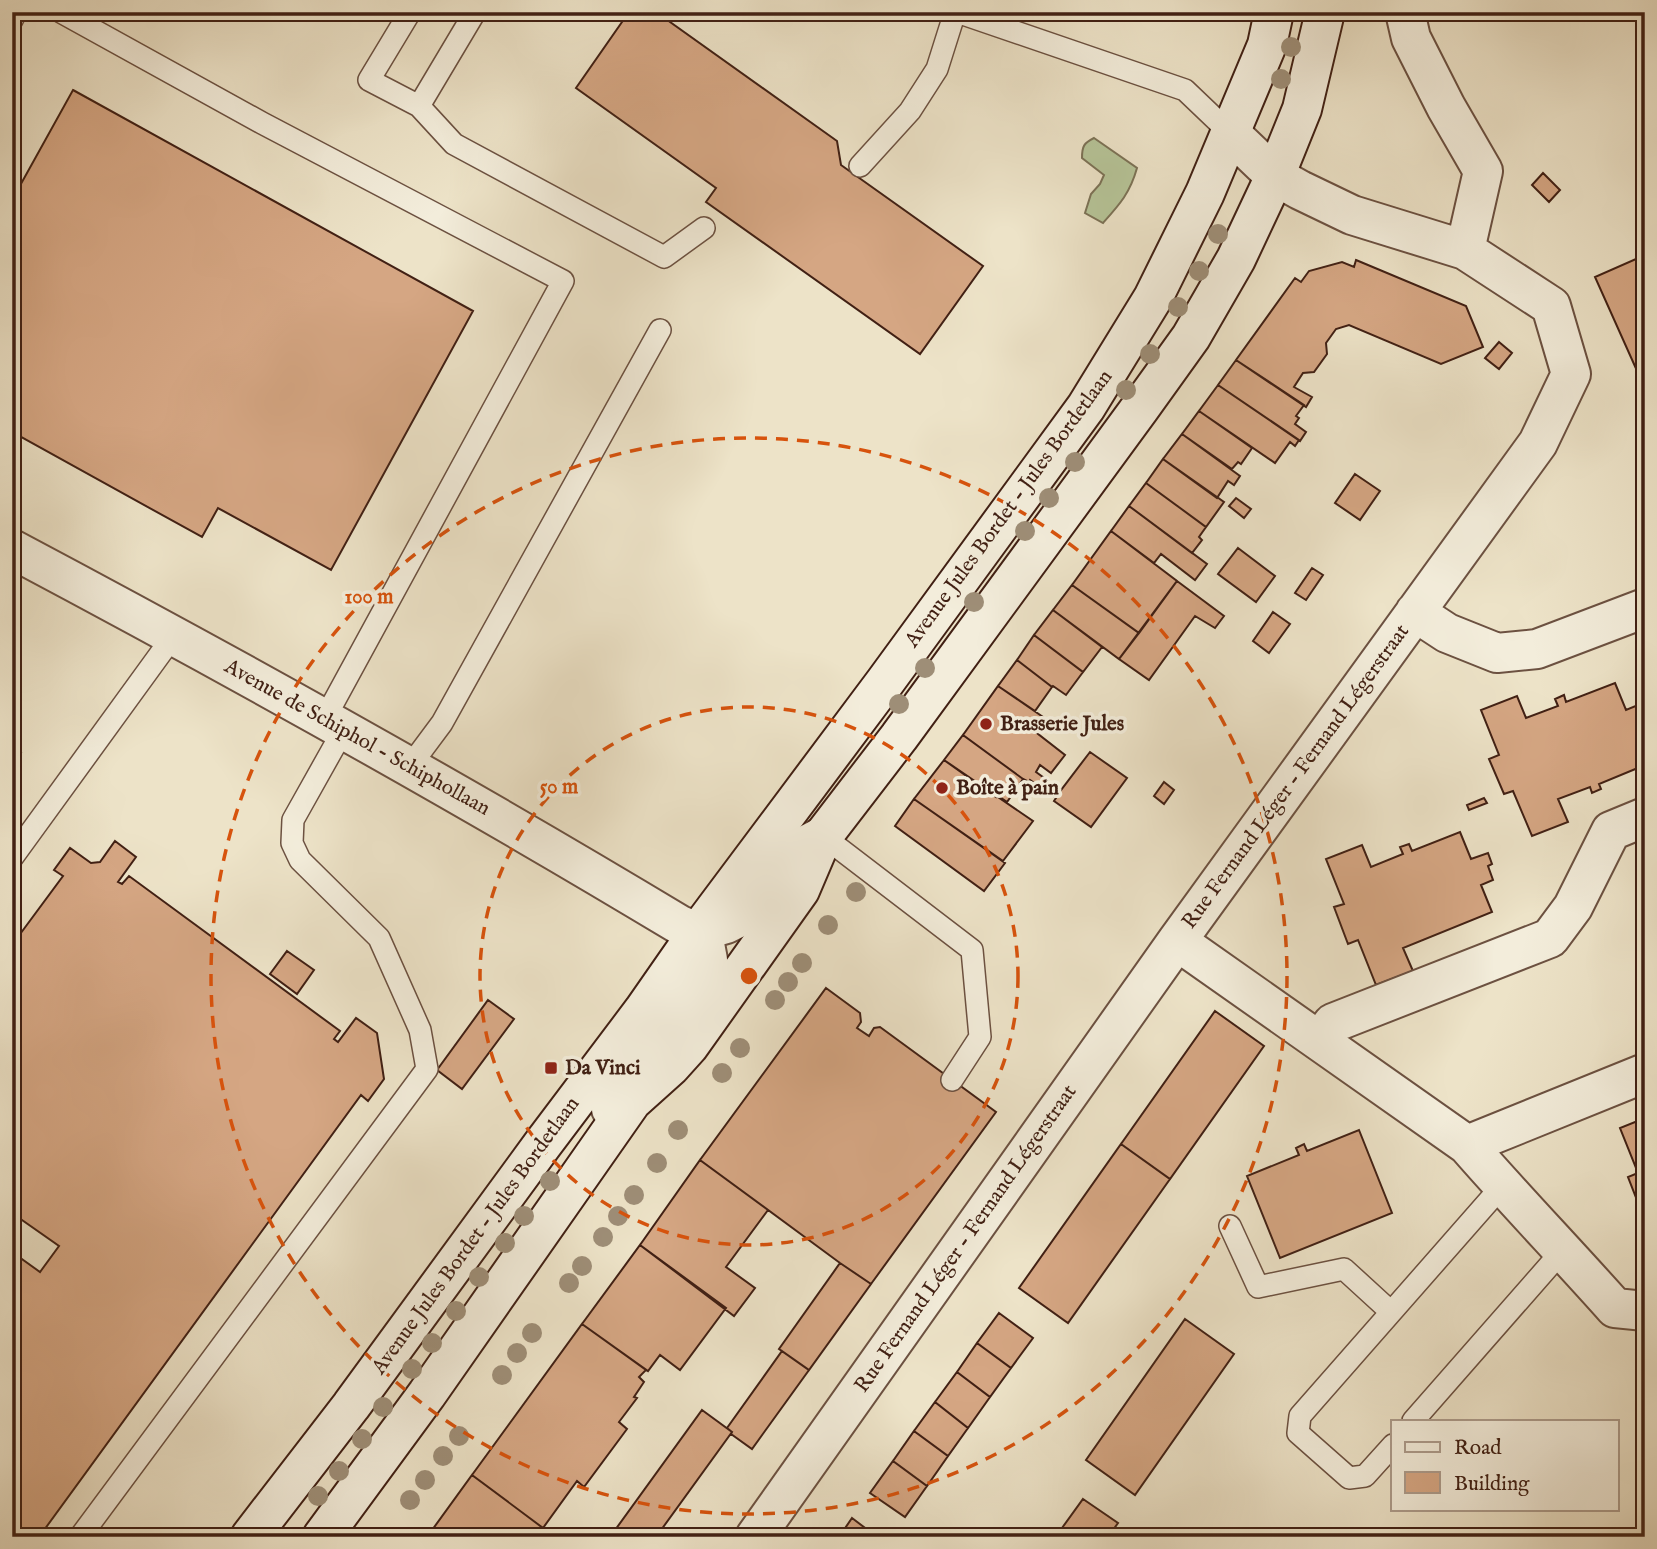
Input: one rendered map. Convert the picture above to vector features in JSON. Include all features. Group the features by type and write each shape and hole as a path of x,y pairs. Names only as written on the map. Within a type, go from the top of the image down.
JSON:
{"street":[{"name":"Avenue Jules Bordet - Jules Bordetlaan","path":"250,1537 351,1406 541,1145 643,1012 698,932 1086,407 1153,298 1205,193 1267,45 1274,12"},
{"name":"Avenue Jules Bordet - Jules Bordetlaan","path":"322,1537 427,1394 632,1101 689,1046 800,890 823,836 915,715 1191,337 1236,259 1275,176 1302,109 1325,12"},
{"path":"1405,12 1411,38 1483,171 1465,250"},
{"name":"Rue Fernand Léger - Fernand Légerstraat","path":"755,1537 1177,942 1538,443 1571,374 1551,306 1465,250 1352,215 1300,190 1275,176 1230,133"},
{"name":"Avenue de Schiphol - Schiphollaan","path":"12,548 410,766 680,925 698,932"},
{"name":"Rue Fernand Léger - Fernand Légerstraat","path":"1415,612 1447,633 1497,653 1537,649 1645,608"},
{"path":"1319,1041 1333,1023 1550,938 1573,907 1611,831 1645,817"},
{"name":"Avenue Jules Bordet - Jules Bordetlaan","path":"698,932 726,924 752,911 769,894 804,846 823,836"},
{"name":"Avenue Jules Bordet - Jules Bordetlaan","path":"586,1168 592,1142 612,1108 688,1002 701,979 708,960 705,944 698,932"},
{"name":"Rue Fernand Léger - Fernand Légerstraat","path":"1177,942 1467,1145 1615,1308 1645,1311"},
{"path":"1467,1145 1645,1073"}],"lane":[{"path":"12,20 16,12"},
{"path":"61,12 262,123 563,281 334,724 293,820 292,843 300,860 379,938 420,1030 427,1069 80,1537"},
{"path":"410,12 369,80 419,106 454,144 664,257 704,228"},
{"path":"419,106 475,12"},
{"path":"860,166 910,111 937,69 956,12 1185,90 1230,133"},
{"path":"410,766 437,732 660,331"},
{"path":"12,858 174,635"},
{"path":"823,836 972,950 980,1038 952,1080"},
{"path":"1391,1447 1365,1476 1349,1478 1298,1433 1300,1416 1502,1186"},
{"path":"1230,1226 1258,1287 1344,1269 1391,1312"},
{"path":"1414,1420 1563,1250"}],"green space":[{"path":"1094,138 1137,168 1124,198 1103,223 1085,213 1091,194 1104,175 1082,158 1084,145"}],"building":[{"path":"629,12 656,12 837,141 841,165 983,266 920,354 706,202 716,188 576,88"},
{"path":"73,90 473,311 331,570 218,508 202,537 12,432 12,200"},
{"path":"1543,173 1560,190 1549,202 1532,185"},
{"path":"1645,255 1645,381 1642,382 1595,277"},
{"path":"1356,260 1466,306 1483,347 1441,364 1349,325 1336,329 1326,343 1327,354 1314,372 1303,373 1294,387 1312,397 1306,407 1236,360 1295,278 1301,282 1309,271 1342,262 1354,267"},
{"path":"1499,342 1512,353 1499,369 1485,358"},
{"path":"1236,360 1304,405 1296,416 1299,418 1295,424 1306,432 1300,441 1218,385"},
{"path":"1218,385 1299,440 1295,446 1290,442 1275,463 1199,411"},
{"path":"1199,411 1252,448 1241,464 1238,462 1232,469 1182,434"},
{"path":"1182,434 1240,476 1234,485 1228,481 1217,498 1163,459"},
{"path":"1163,459 1224,502 1206,527 1146,483"},
{"path":"1355,474 1380,491 1360,520 1335,503"},
{"path":"1146,483 1206,527 1199,537 1202,540 1192,553 1129,506"},
{"path":"1236,498 1251,509 1244,518 1229,506"},
{"path":"1129,506 1207,564 1195,580 1161,554 1154,563 1111,531"},
{"path":"1111,531 1177,581 1139,633 1072,585"},
{"path":"1238,548 1275,576 1256,602 1218,574"},
{"path":"1312,568 1323,575 1306,600 1295,593"},
{"path":"1177,581 1224,616 1215,628 1195,616 1149,680 1119,659"},
{"path":"1072,585 1139,633 1119,659 1053,610"},
{"path":"1053,610 1102,647 1083,672 1034,635"},
{"path":"1273,612 1290,624 1269,653 1253,641"},
{"path":"1034,635 1083,672 1066,695 1017,660"},
{"path":"1017,660 1052,687 1035,711 998,686"},
{"path":"1615,683 1626,710 1638,705 1645,722 1645,733 1637,736 1645,757 1645,765 1599,784 1601,789 1592,793 1590,787 1558,799 1568,822 1532,836 1513,791 1504,794 1489,759 1499,755 1481,710 1517,696 1526,718 1558,706 1555,699 1564,695 1566,702"},
{"path":"998,686 1043,717 1033,730 1065,755 1051,773 1040,765 1036,772 1061,790 1090,752 1127,778 1091,827 1054,801 1056,798 1030,780 1029,782 1023,779 963,735"},
{"path":"963,735 1023,779 1007,802 944,760"},
{"path":"12,747 21,753 12,769"},
{"path":"944,760 1033,821 1003,861 914,799"},
{"path":"1164,782 1174,790 1164,804 1154,796"},
{"path":"1484,798 1487,803 1469,810 1467,805"},
{"path":"914,799 1005,863 984,891 895,826"},
{"path":"1460,832 1471,859 1488,853 1492,864 1488,866 1493,880 1481,885 1492,912 1403,948 1413,971 1376,985 1358,940 1348,944 1334,907 1344,904 1326,859 1362,845 1371,867 1403,854 1400,847 1409,844 1412,851"},
{"path":"115,841 136,857 118,882 122,884 129,876 340,1031 334,1039 338,1042 356,1018 377,1033 384,1079 368,1101 361,1095 39,1537 12,1537 12,1252 40,1272 59,1246 12,1213 12,945 63,876 54,870 70,848 91,863 100,862"},
{"path":"287,951 314,970 297,994 270,974"},
{"path":"826,988 860,1013 861,1022 857,1028 869,1036 874,1028 880,1027 996,1112 871,1284 700,1160"},
{"path":"488,1000 514,1019 462,1089 437,1070"},
{"path":"1215,1011 1264,1046 1170,1179 1121,1144"},
{"path":"1645,1118 1645,1212 1642,1213 1628,1177 1638,1173 1620,1128"},
{"path":"1359,1130 1392,1213 1280,1258 1247,1176 1299,1155 1296,1148 1304,1144 1307,1151"},
{"path":"1121,1144 1170,1179 1068,1323 1019,1288"},
{"path":"700,1160 768,1210 726,1267 755,1288 734,1316 640,1245"},
{"path":"640,1245 726,1308 680,1370 660,1355 648,1371 582,1324"},
{"path":"840,1263 871,1284 809,1370 779,1349"},
{"path":"999,1313 1033,1338 1011,1368 977,1343"},
{"path":"1185,1319 1234,1354 1135,1495 1086,1460"},
{"path":"582,1324 646,1370 639,1377 644,1382 634,1397 637,1398 619,1422 627,1429 584,1487 577,1481 543,1528 472,1475"},
{"path":"977,1343 1011,1368 990,1397 957,1372"},
{"path":"782,1351 809,1370 752,1449 727,1428"},
{"path":"957,1372 990,1397 968,1428 935,1402"},
{"path":"935,1402 968,1428 948,1456 914,1431"},
{"path":"702,1410 732,1432 656,1537 610,1537"},
{"path":"914,1431 948,1456 927,1486 893,1461"},
{"path":"893,1461 927,1486 905,1517 870,1493"},
{"path":"472,1475 543,1528 536,1537 427,1537"},
{"path":"1083,1499 1118,1523 1108,1537 1074,1537 1062,1528"},
{"path":"852,1518 877,1537 839,1537"}],"place":[{"name":"Brasserie Jules","path":"986,724"},
{"name":"Boîte à pain","path":"942,788"},
{"name":"Da Vinci","path":"551,1068"}]}
